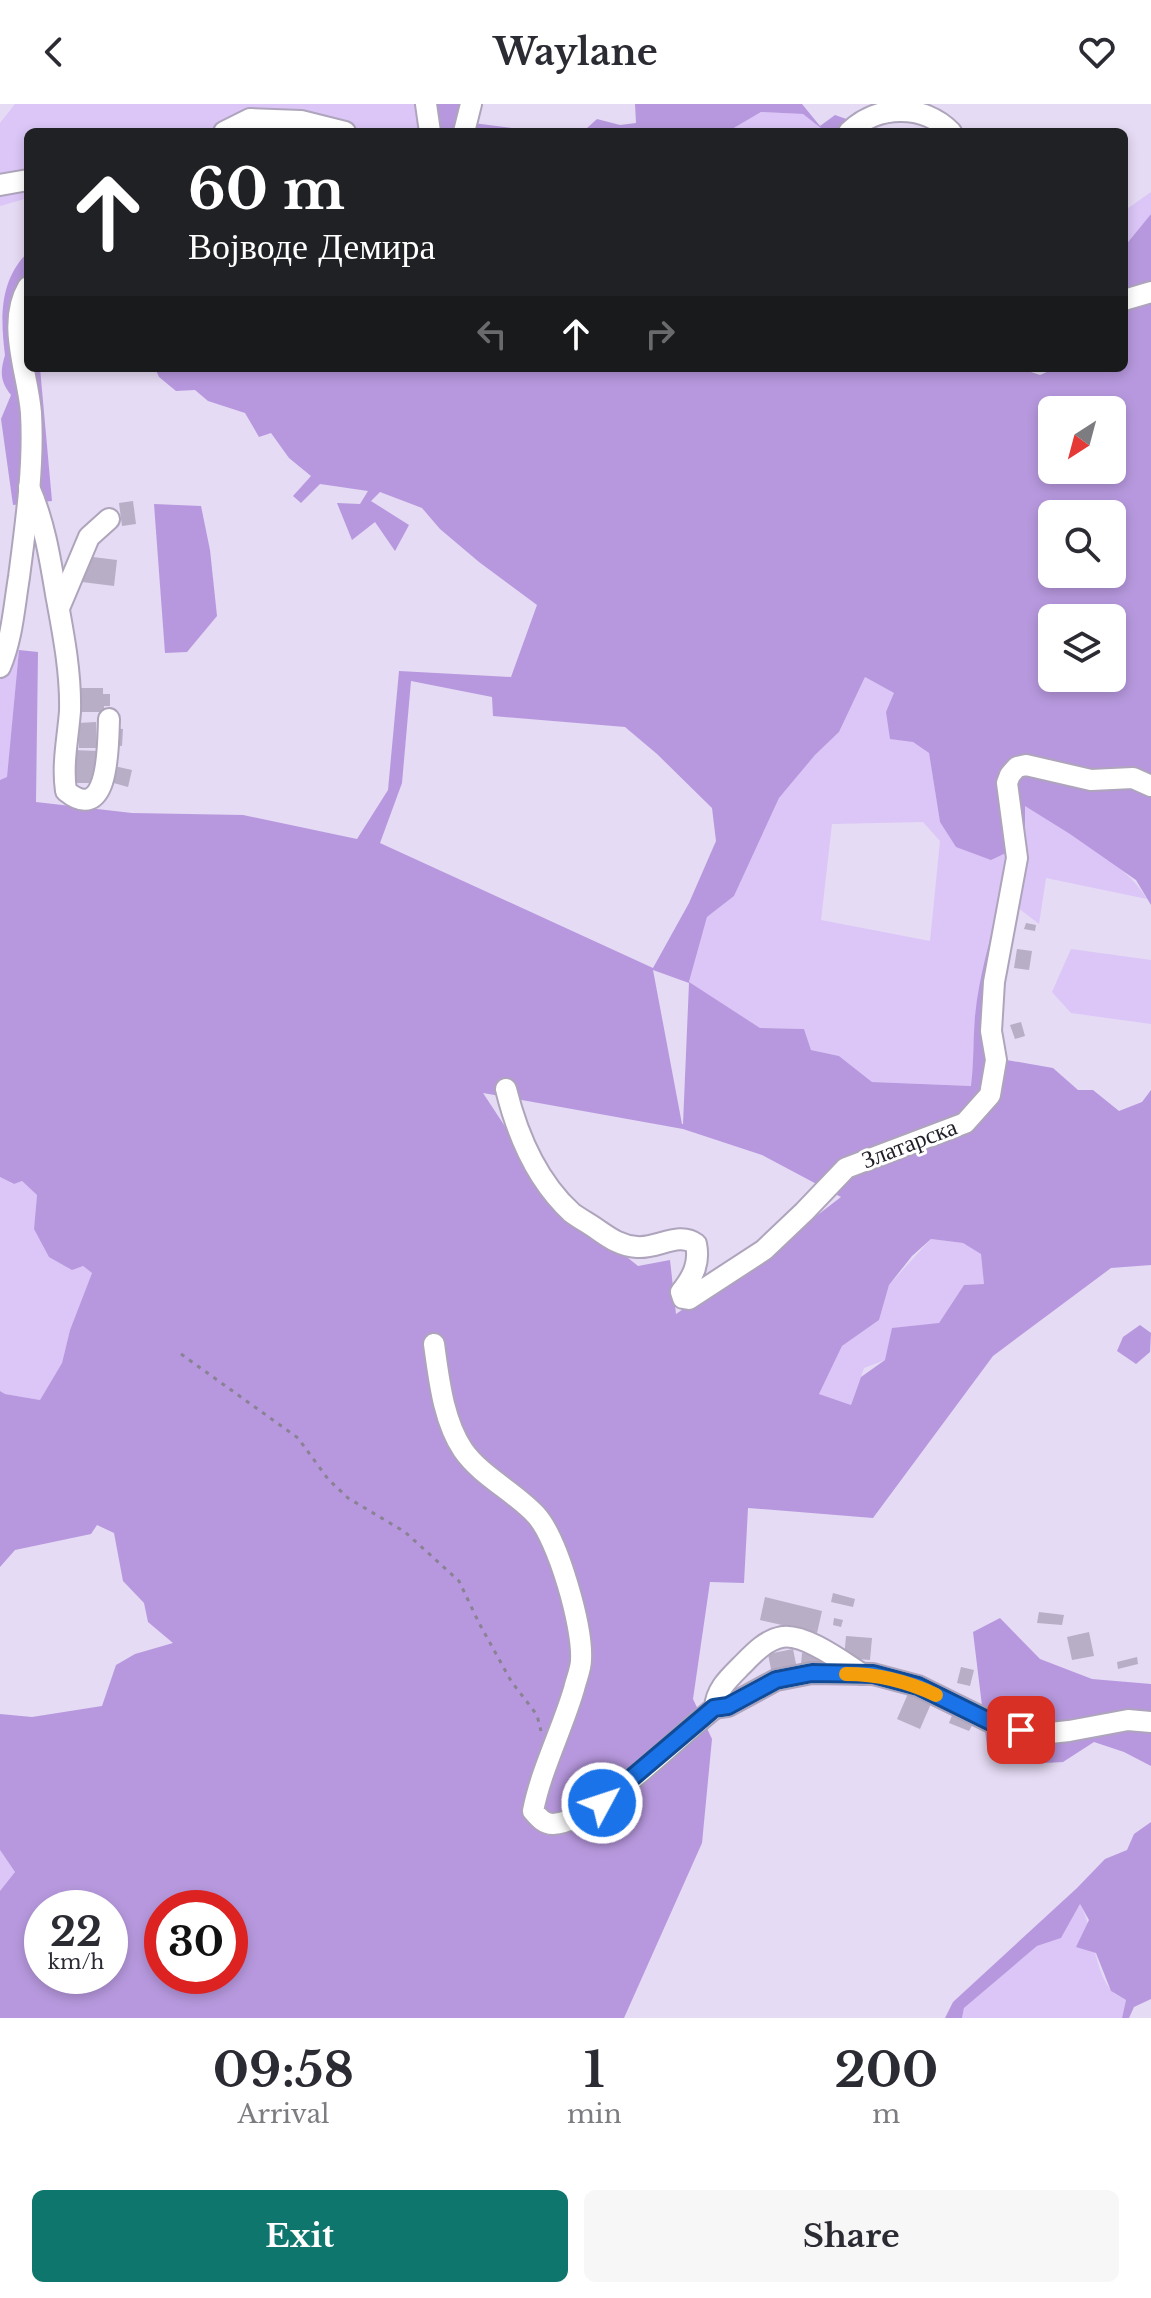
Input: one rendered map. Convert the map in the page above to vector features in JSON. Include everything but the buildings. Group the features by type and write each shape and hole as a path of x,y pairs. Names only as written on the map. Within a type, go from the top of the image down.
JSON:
{"street":[{"path":"426,104 429,128"},
{"path":"465,128 471,104"},
{"path":"854,128 869,115 892,105 923,108 948,128"},
{"path":"232,128 250,119 301,121 329,128"},
{"path":"0,185 24,181"},
{"path":"1128,299 1151,292"},
{"path":"24,298 20,308 19,332 24,366"},
{"path":"0,667 13,622 29,487 31,414 25,372"},
{"path":"29,487 37,504 50,555 68,666 70,709 63,771 66,791 75,798 85,800 102,784 108,768 109,719"},
{"path":"59,608 89,537 109,519"},
{"name":"Златарска","path":"506,1089 515,1126 542,1176 572,1212 620,1245 641,1248 689,1239 696,1244 699,1257 689,1282 681,1292 683,1298 689,1299 764,1250 846,1168 965,1123 990,1095 996,1060 991,1031 994,982 1017,858 1006,794 1010,775 1017,767 1026,765 1091,780 1133,778 1151,786"},
{"path":"434,1344 449,1419 463,1450 536,1515 551,1536 577,1623 582,1660 536,1795 533,1811 541,1821 552,1824 602,1803 715,1708 728,1706 776,1680 812,1673 873,1674 918,1686 1001,1727 1040,1734 1128,1720 1151,1722"},
{"path":"715,1708 715,1697 755,1651 784,1636 810,1643 862,1674"}],"path":[{"path":"181,1354 298,1438 328,1479 348,1498 405,1532 459,1581 511,1681 537,1715 548,1767"}],"shaded area":[{"path":"15,104 436,104 442,128 24,128 24,199 0,206 0,123"},
{"path":"431,104 471,104 473,123 511,128 434,128"},
{"path":"635,104 802,104 820,126 835,115 855,122 860,128 821,128 803,114 761,112 734,128 587,128 597,119 620,125 636,123"},
{"path":"761,112 803,114 823,128 734,128"},
{"path":"1151,192 1151,214 1128,242 1128,208"},
{"path":"1151,214 1151,905 1136,880 1025,806 1025,844 991,860 956,847 940,822 929,753 913,742 890,739 886,712 894,693 865,677 839,732 779,798 734,896 707,917 689,982 760,1028 804,1029 811,1050 839,1056 872,1082 971,1086 977,1001 1001,898 1017,907 984,1056 1053,1068 1078,1090 1093,1090 1119,1111 1142,1102 1151,1090 1151,1265 1111,1268 993,1356 873,1518 748,1508 744,1583 710,1582 693,1699 712,1739 702,1843 624,2018 0,2018 0,1891 15,1872 0,1850 0,1714 32,1717 102,1706 116,1665 135,1654 173,1643 148,1622 144,1603 123,1581 114,1533 97,1525 91,1534 15,1550 0,1567 0,1391 40,1400 62,1363 70,1330 92,1273 83,1266 72,1270 49,1257 34,1229 37,1195 22,1181 14,1184 0,1177 0,780 7,777 19,650 38,652 36,802 132,813 243,815 357,839 388,790 399,671 511,677 537,605 479,562 440,529 422,508 380,492 371,501 409,525 395,551 375,522 352,540 337,503 360,504 368,491 320,484 301,503 293,496 311,476 289,458 271,433 259,437 245,413 208,401 195,390 176,391 157,372 1031,372 1040,375 1047,372 1128,372 1128,242","holes":["411,681 492,697 493,716 625,727 712,808 716,841 689,903 653,968 380,843 402,783","653,970 689,983 683,1124 682,1124","483,1093 683,1129 762,1155 841,1197 781,1243 676,1314 670,1260 638,1266 551,1196","931,1239 963,1243 981,1254 984,1284 964,1285 939,1323 892,1328 885,1360 861,1377 851,1405 819,1394 842,1346 879,1320 889,1285 912,1256"]},
{"path":"24,257 24,372 40,372 52,501 13,505 1,419 11,395 2,376 5,355 3,312 7,286"},
{"path":"154,504 201,506 210,550 217,616 187,652 165,653"},
{"path":"0,648 19,650 7,778 0,780"},
{"path":"865,677 894,693 913,742 929,753 940,822 1024,805 1108,859 1137,885 1147,899 1046,878 1039,924 1017,907 989,942 975,1016 972,1086 872,1082 839,1056 811,1050 804,1029 760,1028 689,983 707,917 734,896 779,798 839,732","holes":["923,822 940,841 930,941 821,920 832,824"]},
{"path":"1071,949 1151,960 1151,1024 1071,1013 1052,992"},
{"path":"0,1177 13,1184 22,1181 37,1195 34,1229 92,1273 70,1330 62,1363 40,1400 0,1391"},
{"path":"931,1239 963,1243 982,1254 984,1284 964,1285 939,1323 885,1360 864,1368 851,1405 819,1394 842,1346 879,1320 889,1285"},
{"path":"1140,1325 1151,1333 1150,1352 1136,1364 1117,1351 1123,1337"},
{"path":"1000,1618 1040,1659 1092,1679 1151,1684 1151,1766 1124,1752 1094,1742 1063,1762 1026,1764 987,1747 973,1632"},
{"path":"1151,1822 1151,1999 1134,2007 1129,2018 1122,2018 1126,2000 1111,1991 1096,1953 1076,1947 1089,1920 1080,1904 1061,1938 1037,1946 964,2008 962,2018 945,2018 953,2002 1105,1859 1127,1850 1134,1834"},
{"path":"0,1850 15,1872 2,1891 0,1891"},
{"path":"1080,1904 1104,1980 1113,1992 1126,2000 1122,2018 962,2018 964,2008 1037,1946 1061,1938"}],"slow traffic":[{"path":"846,1674 873,1674 918,1686 936,1695"}],"route":[{"path":"602,1803 714,1708 728,1706 776,1680 812,1673 873,1674 918,1686 1001,1727 1021,1730"}]}
